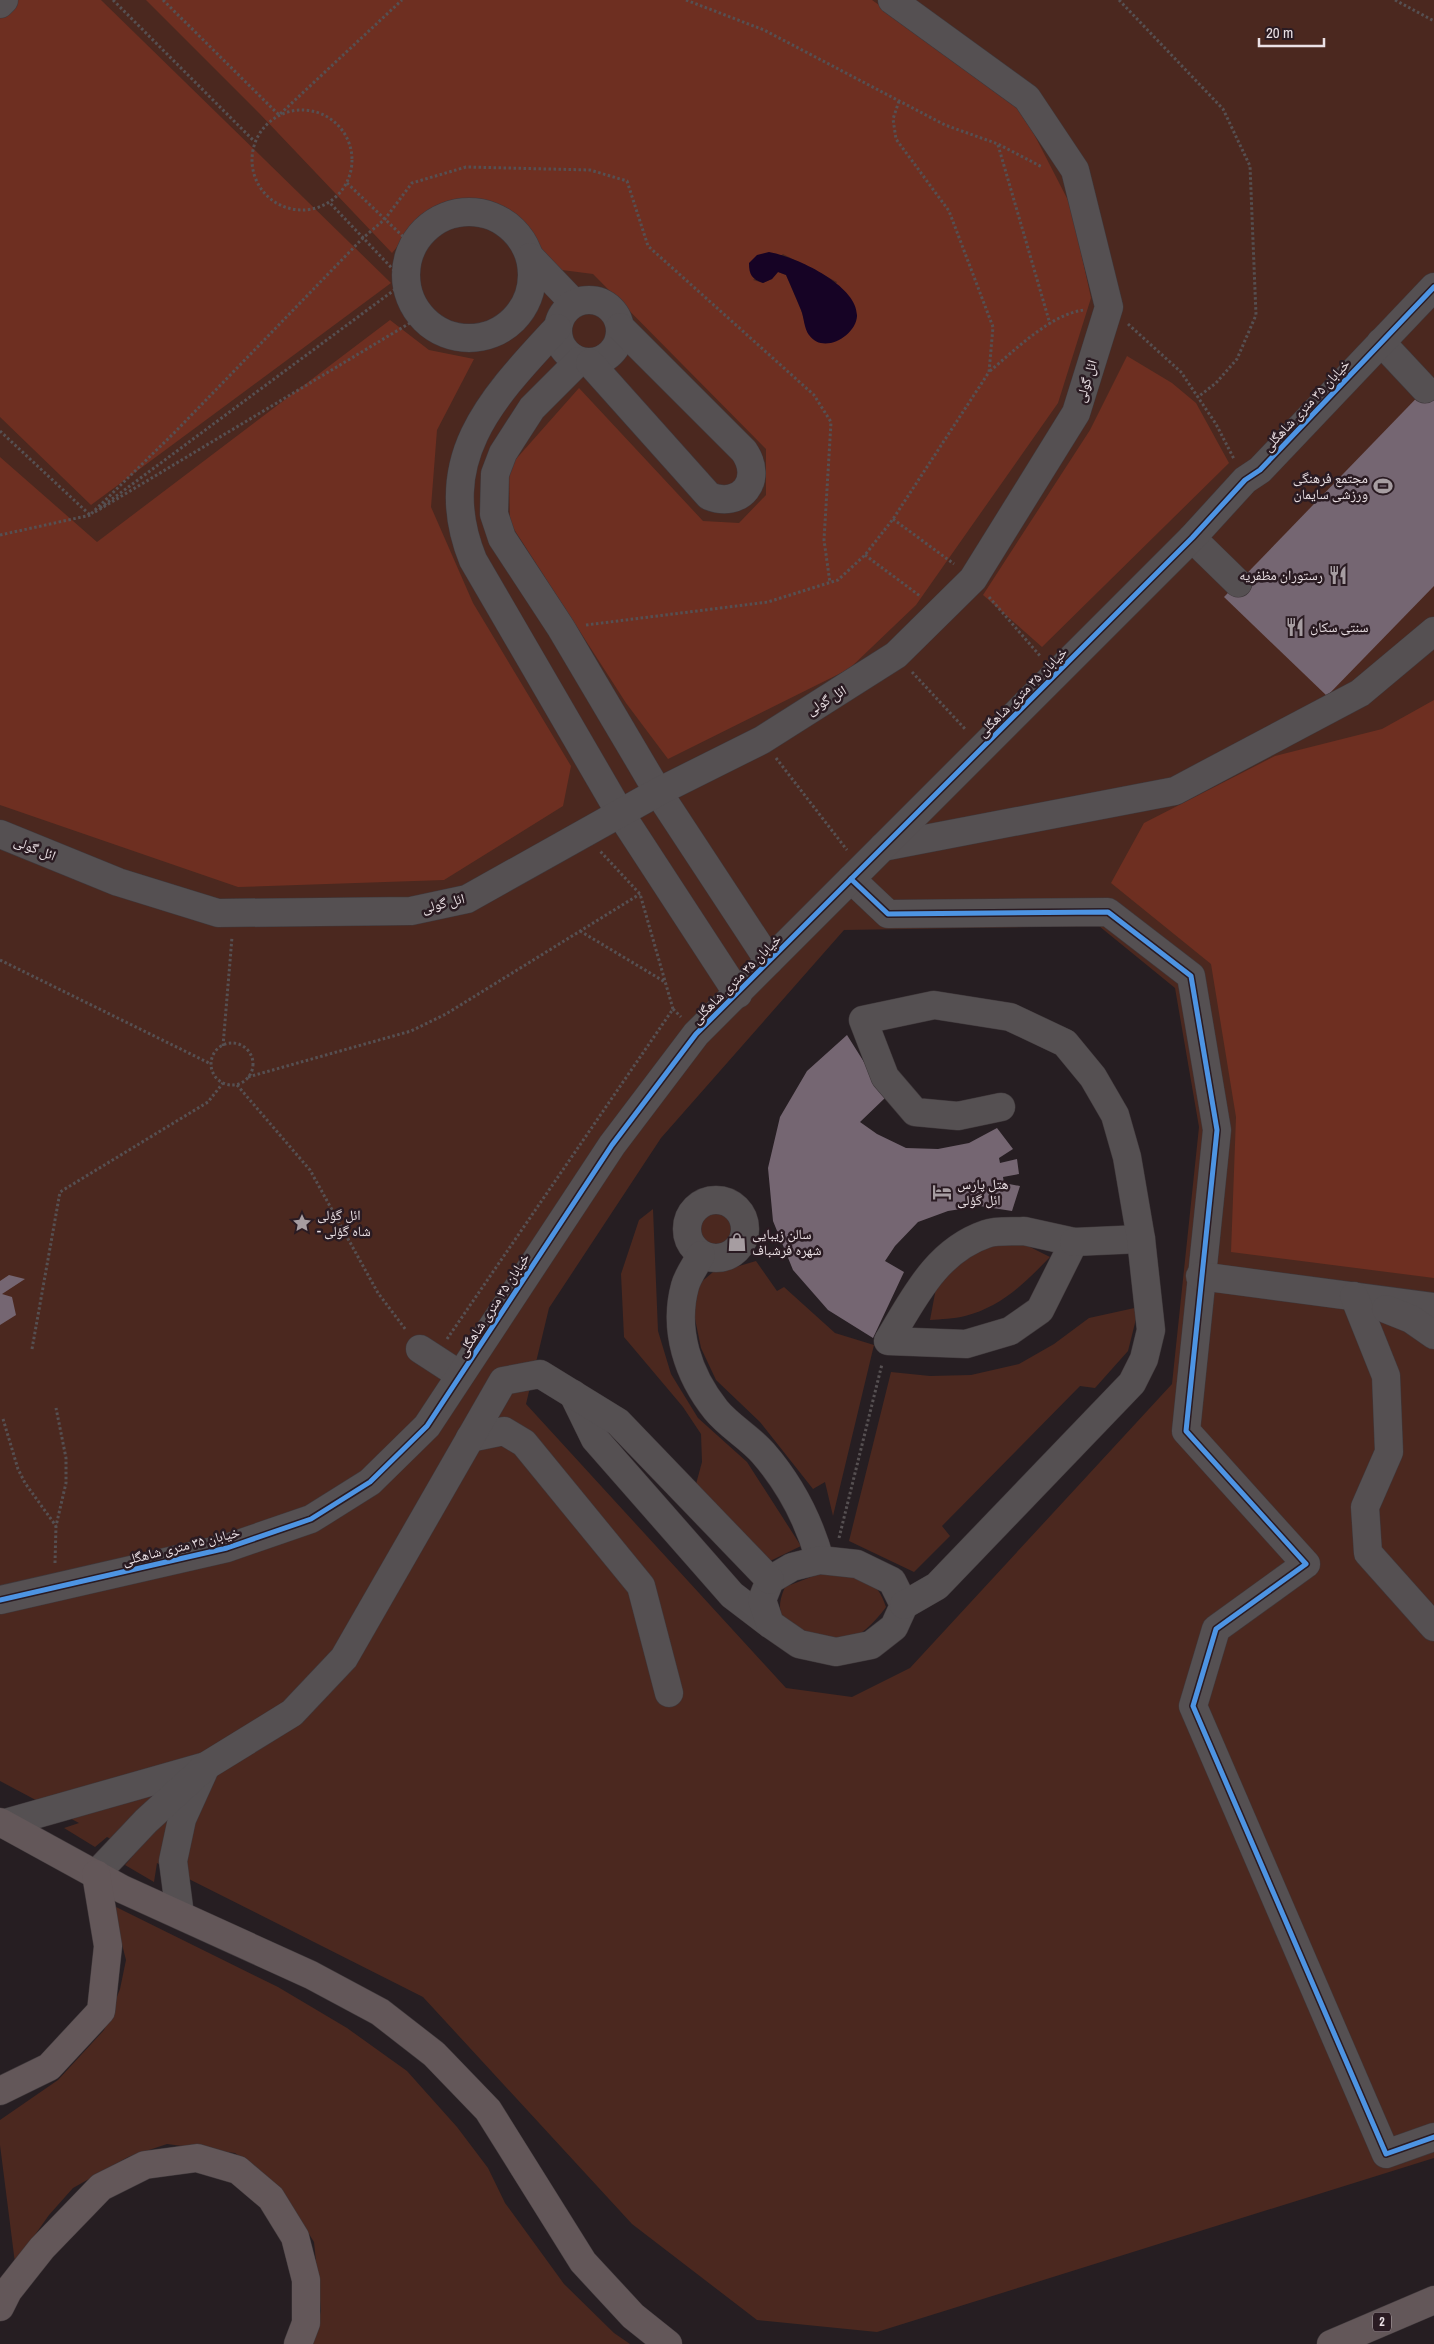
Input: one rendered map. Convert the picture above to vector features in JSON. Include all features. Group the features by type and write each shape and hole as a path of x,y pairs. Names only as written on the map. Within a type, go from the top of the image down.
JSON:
{"highway":[{"path":"1,1823 128,1892 311,1975 380,2012 434,2054 488,2110 582,2262 632,2316 668,2344"},
{"path":"0,2091 49,2067 101,2011 108,1946 96,1874"},
{"path":"0,2307 8,2291 42,2248 101,2187 144,2165 197,2158 238,2170 271,2198 295,2237 306,2280 306,2322 298,2344"},
{"name":"2","path":"1331,2344 1434,2300"}],"street":[{"path":"0,4 4,0"},
{"path":"892,0 1026,98 1076,170 1109,306"},
{"path":"464,211 486,213 506,222 521,238 530,257 533,275 530,294 521,311 509,324 492,334 473,338 453,337 435,330 420,317 410,300 405,282 406,263 412,245 425,228 443,216 464,211"},
{"path":"530,257 574,303"},
{"name":"خیابان ۳۵ متری شاهگلی","path":"0,1600 227,1548 311,1519 370,1482 427,1426 612,1145 696,1034 1192,538 1245,480 1260,470 1434,287"},
{"path":"620,327 744,451 752,468 749,485 743,492 727,500 709,496 584,362 570,356 562,348 558,339 557,328 560,318 574,303 584,300 604,303 618,318 620,338 612,351 600,360 584,362 532,408 503,453 495,474 494,514 502,538 561,628 658,792 769,961"},
{"name":"ائل گولی","path":"0,834 118,882 218,913 411,911 467,898 658,792 762,740 896,655 973,579 1076,413 1109,306"},
{"path":"509,324 537,350"},
{"path":"557,328 488,409 467,450 461,474 460,521 473,560 620,813 738,994"},
{"path":"1382,342 1425,389"},
{"path":"1192,538 1238,582"},
{"path":"883,847 1175,791 1360,693 1434,631"},
{"path":"857,874 888,914 1108,912 1191,976 1217,1130 1200,1276 1186,1431 1306,1564 1216,1629 1193,1706 1386,2154 1434,2137"},
{"path":"572,1392 595,1439 732,1595 799,1644 836,1652 871,1645 894,1626 904,1605 937,1586 1132,1383 1144,1359 1150,1330 1141,1239 1127,1157 1115,1115 1093,1077 1065,1043 1010,1017 934,1005 863,1020 885,1077 915,1112 958,1116 1001,1107"},
{"path":"1074,1242 1040,1310 1010,1331 966,1344 888,1341 923,1283 956,1248 988,1233 1024,1231 1074,1242 1141,1239"},
{"path":"701,1255 685,1285 680,1332 693,1376 717,1410 763,1453 792,1493 827,1560"},
{"path":"1200,1276 1434,1307"},
{"path":"1354,1296 1411,1319 1434,1335"},
{"path":"1354,1296 1386,1376 1389,1452 1365,1507 1368,1553 1434,1627"},
{"path":"427,1354 460,1375"},
{"path":"96,1874 146,1821 206,1766 292,1713 344,1658 503,1382 540,1374 618,1422 770,1580"},
{"path":"470,1438 504,1431 524,1443 642,1586 669,1693"},
{"path":"770,1624 762,1600 770,1580 792,1566 827,1560 857,1564 892,1581 904,1605"},
{"path":"1,1823 206,1766"},
{"path":"180,1915 173,1861 182,1819 206,1766"}],"path":[{"path":"113,0 254,141"},
{"path":"163,0 279,115"},
{"path":"279,115 291,111 315,111 337,123 351,145 353,158 347,183 329,202 316,208 303,210 289,208 277,203 266,195 258,184 253,171 254,141 269,122 279,115 402,0"},
{"path":"686,0 764,30 945,125 998,144 1052,172 1076,170"},
{"path":"1120,0 1223,109 1250,166 1256,315 1237,359 1216,383 1198,397"},
{"path":"1395,0 1434,21"},
{"path":"899,101 893,119 896,139 949,211 993,327 989,372"},
{"path":"998,144 1050,324"},
{"path":"90,515 176,431 363,238 385,219 412,183 466,167 590,170 627,181 648,246 814,396 831,422 824,540 830,583"},
{"path":"347,183 412,245"},
{"path":"90,515 405,282 329,202"},
{"path":"561,628 768,602 838,580 865,555 893,519 989,372 1021,344 1073,311 1109,306 1181,372 1216,424 1245,480"},
{"path":"0,536 90,515 420,317"},
{"path":"0,431 90,515"},
{"path":"893,519 973,579 1056,674"},
{"path":"865,555 940,611"},
{"path":"896,655 982,748"},
{"path":"762,740 857,874"},
{"path":"248,1077 253,1064 248,1051 236,1044 223,1046 213,1055 211,1064 213,1074 223,1083 236,1085 310,1170 378,1293 427,1354 673,1009 640,894 583,834"},
{"path":"236,1085 248,1077 411,1031 446,1014 640,894"},
{"path":"223,1046 234,913"},
{"path":"580,931 666,982"},
{"path":"0,960 211,1064"},
{"path":"32,1349 60,1192 208,1102 223,1083"},
{"path":"827,1560 888,1341"},
{"path":"55,1588 56,1526 66,1483 66,1466 56,1408"},
{"path":"3,1418 18,1469 25,1483 56,1526"}],"shaded area":[{"name":"ائل گؤلی - شاه گؤلی","path":"0,0 1434,0 1434,2158 877,2332 757,2320 632,2224 423,1997 157,1863 154,1882 125,1865 136,1852 107,1837 95,1847 64,1828 79,1823 0,1781","holes":["1099,926 1175,988 1199,1127 1172,1384 910,1668 852,1697 786,1688 526,1404 549,1308 661,1138 844,930"]},
{"path":"16,0 101,0 391,283 91,505 0,417 0,17"},
{"path":"146,0 872,0 1019,105 1071,206 1091,298 1058,403 916,605 849,669 668,759 626,703 510,523 509,467 579,388 703,521 739,523 766,495 766,449 593,274 562,270 537,253 515,218 484,204 449,205 420,219 392,253 259,113","holes":["783,254 837,282 809,335 786,275 778,272 772,279 763,283 753,280"]},
{"path":"769,252 793,259 808,266 836,283 847,293 855,305 857,316 851,330 845,336 830,343 815,341 807,332 801,310 786,275 778,272 772,279 763,283 754,278 750,271 749,263 757,255"},
{"path":"390,320 429,350 474,359 437,430 431,507 473,603 571,766 563,806 444,880 238,887 0,805 0,457 97,542"},
{"path":"1127,356 1172,383 1196,403 1229,463 1042,647 983,595 1090,430"},
{"path":"1434,700 1434,1278 1231,1252 1236,1117 1211,964 1111,883 1144,823 1275,756 1382,729"},
{"path":"653,1209 658,1331 671,1374 698,1418 747,1462 801,1546 766,1563 696,1484 702,1462 701,1434 683,1407 624,1337 621,1274 639,1220"},
{"path":"716,1214 727,1218 731,1229 727,1240 716,1244 705,1240 701,1229 705,1218"},
{"path":"1000,1241 1022,1243 1050,1257 1022,1285 990,1307 961,1317 930,1320 936,1288 952,1265"},
{"path":"756,1261 777,1291 784,1287 835,1333 874,1345 833,1516 825,1482 813,1489 760,1422 716,1380 701,1348 694,1314 699,1284 713,1272"},
{"path":"1139,1307 1128,1351 1095,1388 1080,1386 942,1526 950,1536 914,1572 849,1541 891,1372 930,1376 971,1375 1019,1364 1054,1344 1089,1318"},
{"path":"839,1572 862,1579 874,1586 886,1607 877,1619 855,1637 841,1642 829,1641 799,1630 786,1621 780,1607 785,1587 816,1575"},
{"path":"112,1905 278,1987 347,2028 407,2071 457,2127 488,2168 505,2203 564,2284 614,2333 630,2344 312,2344 321,2311 314,2242 280,2187 235,2153 167,2144 128,2157 73,2188 49,2215 15,2263 0,2145 0,2120 58,2080 104,2030 120,1989 126,1960"}],"building":[{"name":"مجتمع فرهنگی ورزشی سایمان","path":"1434,380 1434,586 1327,696 1224,597"},
{"path":"847,1035 886,1097 860,1122 877,1134 906,1148 938,1149 969,1143 997,1128 1013,1149 999,1158 1000,1163 1017,1159 1019,1174 1003,1177 1004,1183 1020,1186 1012,1211 980,1206 948,1211 918,1222 895,1246 885,1261 904,1272 873,1338 828,1310 793,1270 773,1221 768,1168 780,1117 807,1071"},
{"path":"9,1275 25,1279 2,1294 12,1297 16,1315 0,1325 0,1281"}],"cycle path":[{"path":"0,1600 227,1548 311,1519 370,1482 427,1426 612,1145 696,1034 1192,538 1245,480 1260,470 1434,287"},
{"path":"851,879 888,914 1108,912 1191,976 1217,1130 1186,1431 1306,1564 1216,1629 1193,1706 1386,2154 1434,2137"}],"place":[{"name":"مجتمع فرهنگی ورزشی سایمان","path":"1383,486"},
{"name":"رستوران مظفریه","path":"1338,575"},
{"name":"سنتی سکان","path":"1295,627"},
{"name":"هتل پارس ائل گؤلی","path":"942,1192"},
{"name":"ائل گؤلی - شاه گؤلی","path":"302,1223"},
{"name":"سالن زیبایی شهره فرشباف","path":"737,1242"}]}
